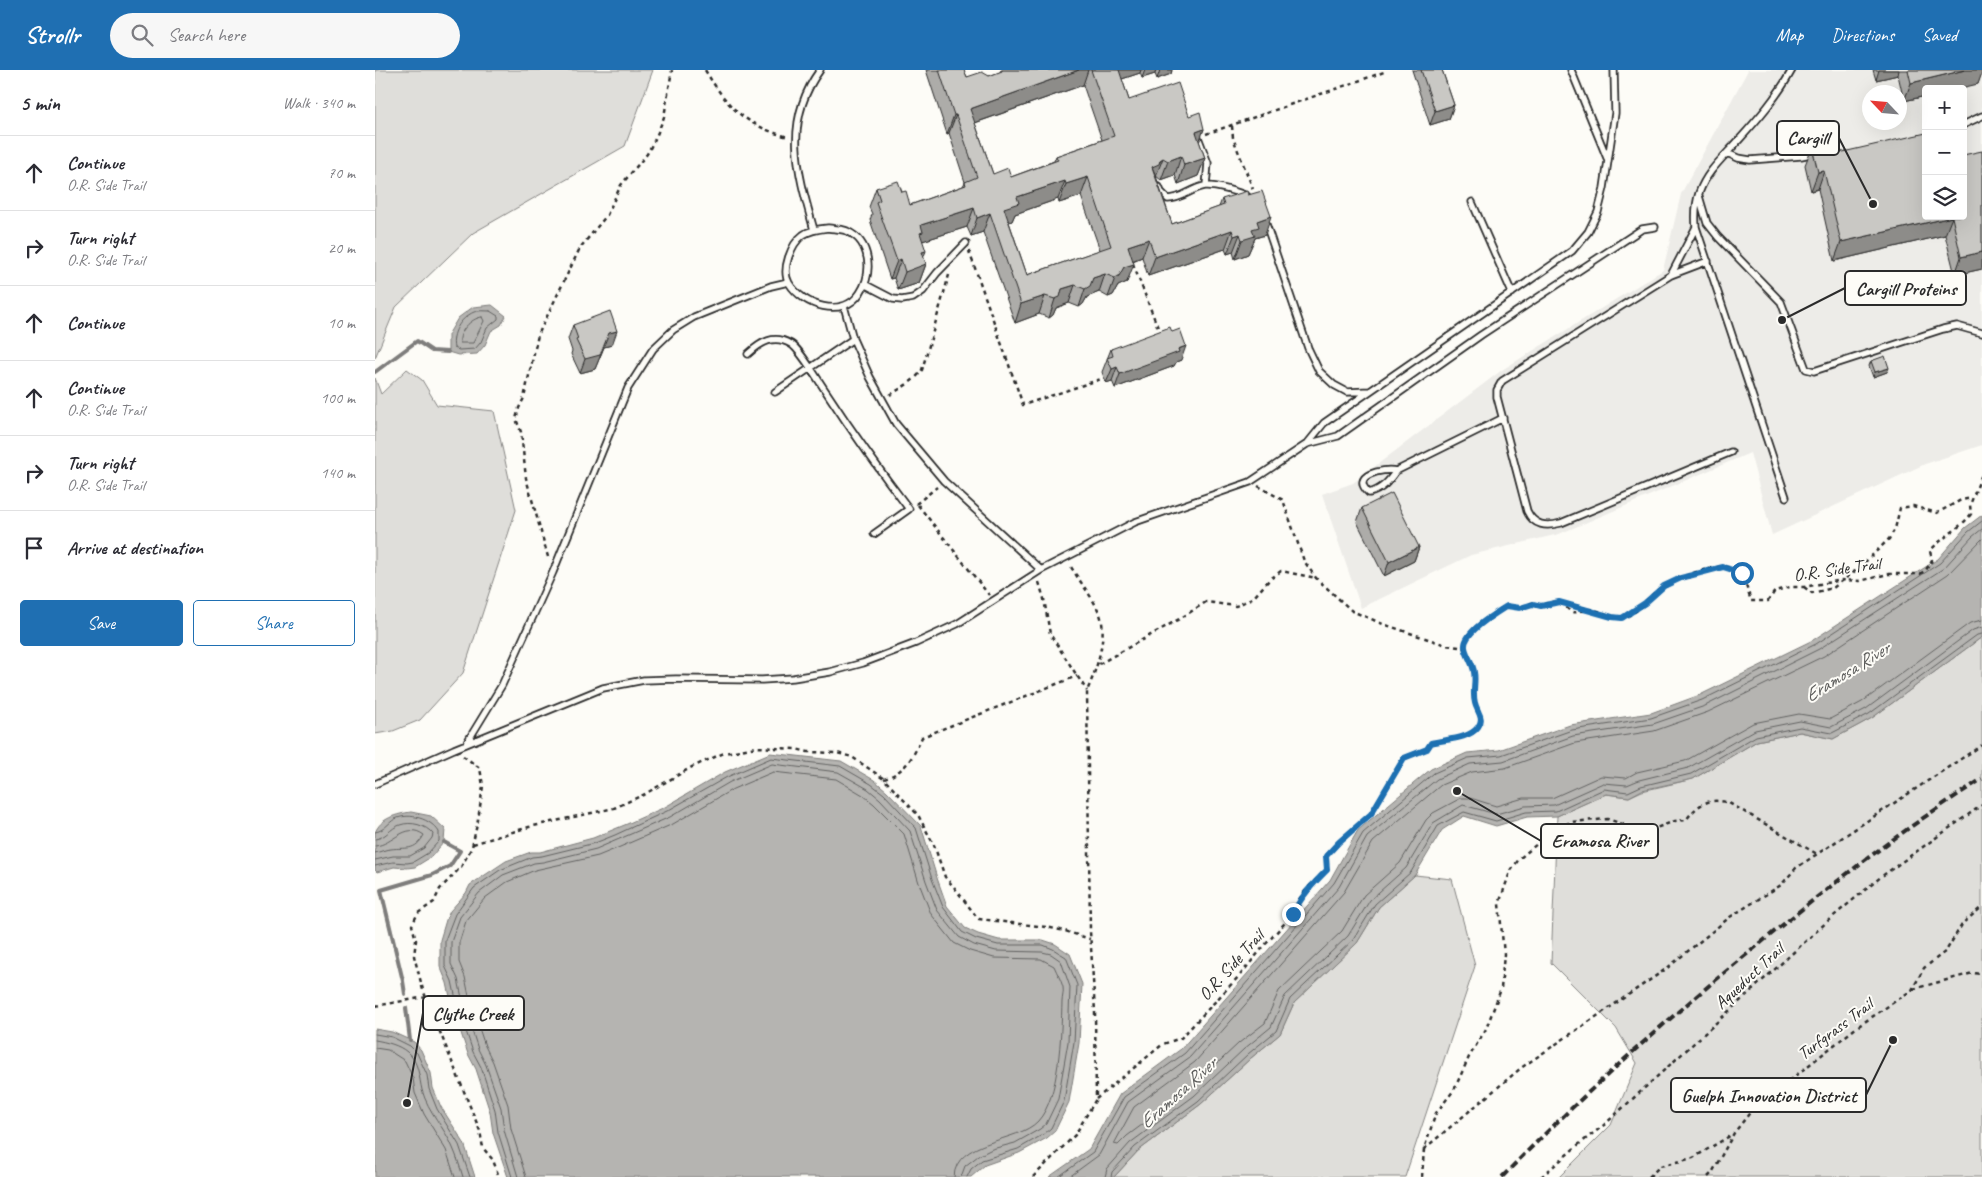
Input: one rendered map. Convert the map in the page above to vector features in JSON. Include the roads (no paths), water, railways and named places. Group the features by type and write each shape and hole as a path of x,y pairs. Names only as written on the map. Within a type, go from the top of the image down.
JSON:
{"lane":[{"path":"814,230 803,192 797,152 796,126 803,103 820,70"},
{"path":"1571,70 1607,160"},
{"path":"375,784 454,749 603,688 644,680 762,680 830,672 863,663 916,643 957,624 1038,571 1135,522 1250,482 1307,444 1324,423 1572,251 1588,232 1598,212 1604,188 1615,114 1614,70"},
{"path":"1785,497 1696,228 1695,207 1710,172 1756,121 1786,82 1792,70"},
{"path":"1967,123 1982,116"},
{"path":"1198,137 1208,163 1206,186"},
{"path":"1727,153 1749,160 1801,156 1829,150 1845,157 1853,155"},
{"path":"1157,181 1161,192 1168,199 1175,199 1206,186 1239,192 1249,197 1255,203"},
{"path":"1699,194 1707,222 1718,237 1781,302 1806,369 1814,371 1957,326 1982,333"},
{"path":"1472,202 1512,293"},
{"path":"1264,218 1308,348 1319,372 1334,385 1347,392 1370,391"},
{"path":"1307,444 1339,436 1481,335 1643,229 1655,227"},
{"path":"828,228 847,231 859,240 867,254 870,270 866,284 858,296 844,306 829,308 813,304 798,294 788,282 787,265 792,249 802,236 814,230 828,228"},
{"path":"1671,275 1696,228"},
{"path":"866,284 893,299 913,298 923,290 966,243"},
{"path":"1708,261 1671,275 1502,381 1497,390 1497,397 1527,511 1535,522 1548,526 1561,523 1731,452"},
{"path":"466,744 502,685 553,572 628,388 653,349 673,330 693,317 771,286 788,282"},
{"path":"844,306 853,339 870,378 896,424 944,481 1038,571"},
{"path":"747,354 760,343 778,338 793,345 810,368 864,449 909,509 874,534"},
{"path":"775,392 853,339"},
{"path":"1396,471 1388,469 1372,473 1364,481 1366,491 1369,493 1377,491 1386,485 1396,471 1503,418"}],"water":[{"path":"492,305 506,316 501,325 491,331 485,345 477,354 458,355 448,352 448,335 458,318 473,307"},
{"path":"1982,515 1982,637 1872,718 1833,739 1800,732 1757,741 1693,779 1642,790 1629,797 1606,794 1557,816 1527,817 1496,826 1464,816 1442,830 1415,875 1379,907 1357,943 1294,1003 1280,1034 1201,1104 1138,1151 1114,1177 1049,1177 1089,1149 1120,1094 1181,1049 1330,880 1358,830 1431,769 1467,753 1499,750 1570,725 1651,713 1700,695 1813,640 1938,559 1965,528"},
{"path":"770,753 841,761 874,780 887,791 921,826 947,906 965,928 999,940 1043,940 1055,944 1070,954 1082,984 1079,1043 1069,1102 1055,1131 1047,1138 1019,1153 985,1165 971,1177 508,1177 493,1133 490,1112 476,1069 468,1054 452,1006 447,983 440,966 440,940 450,911 466,893 470,885 506,861 531,852 540,852 593,838 665,807 725,772"},
{"path":"411,812 431,816 445,829 444,842 431,857 415,867 394,867 377,872 375,870 375,833 377,828 385,820"},
{"path":"375,1029 392,1032 414,1042 421,1050 431,1073 433,1088 441,1107 464,1143 475,1177 375,1177"}],"waterway":[{"path":"375,372 417,341 432,351 448,352"},
{"path":"405,994 381,890 432,875 450,866 460,851 444,842"},
{"path":"406,1008 410,1040"}],"railway":[{"path":"1502,1177 1594,1087 1724,973 1867,859 1982,779"}],"place":[{"name":"Cargill","path":"1873,204"},
{"name":"Cargill Proteins","path":"1782,320"},
{"name":"Eramosa River","path":"1457,791"},
{"name":"Guelph Innovation District","path":"1893,1040"},
{"name":"Clythe Creek","path":"407,1103"}]}
